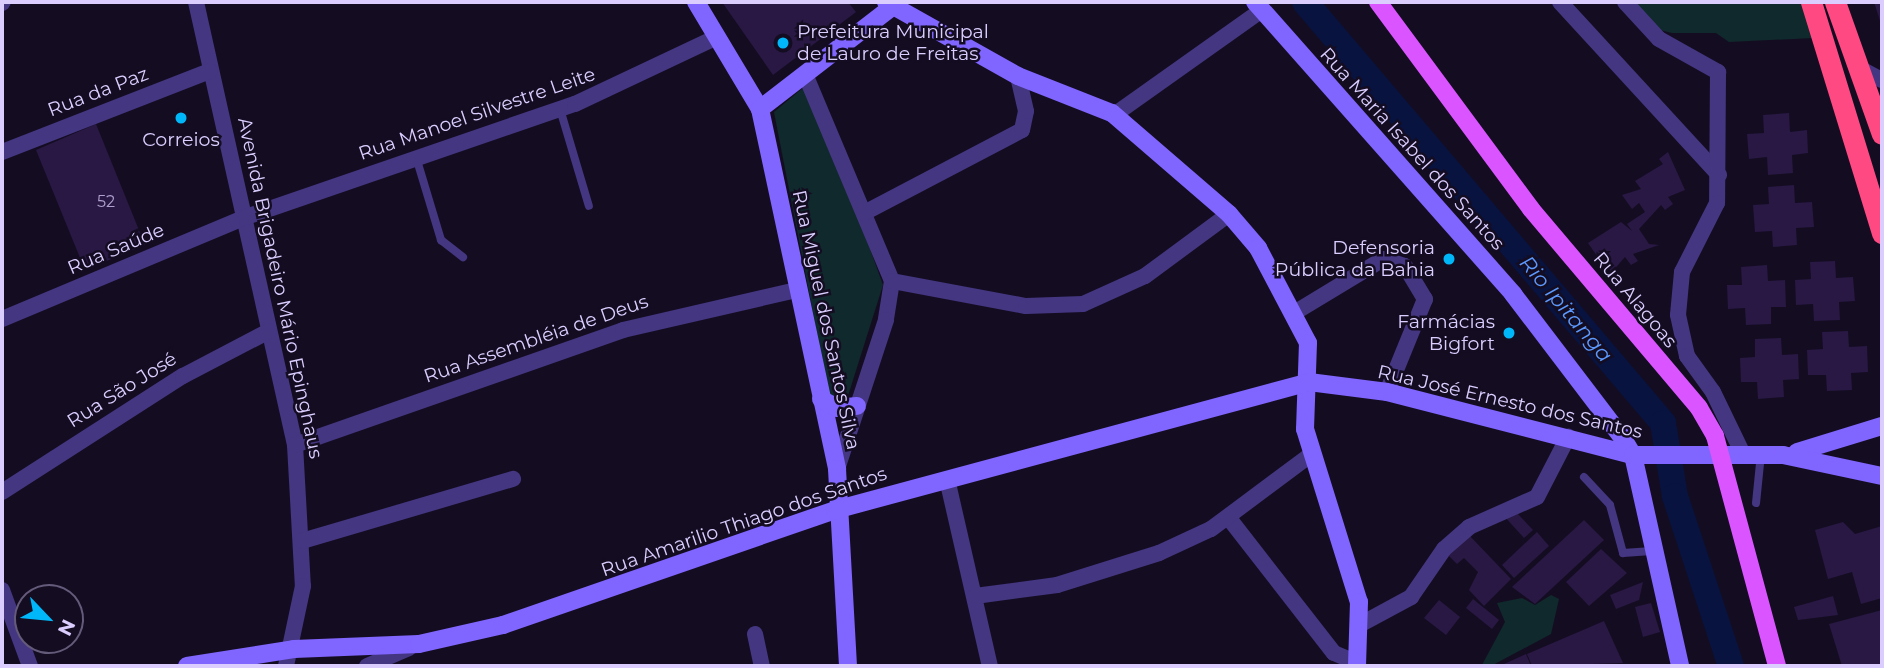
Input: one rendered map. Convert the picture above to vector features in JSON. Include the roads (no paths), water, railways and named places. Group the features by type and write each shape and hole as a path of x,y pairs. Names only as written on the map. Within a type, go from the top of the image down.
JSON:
{"highway":[{"path":"1811,2 1882,233"},
{"path":"1835,2 1882,134"}],"main road":[{"name":"Rua Miguel dos Santos Silva","path":"696,2 760,109 796,290 837,469 835,509 848,666"},
{"name":"Rua Alagoas","path":"1378,2 1531,209 1699,408 1720,455 1777,666"},
{"path":"760,109 889,4 1018,76 1114,115 1229,214 1258,248 1294,313 1312,357 1303,414 1309,456 1363,623 1357,665"},
{"name":"Rua Maria Isabel dos Santos","path":"1258,6 1513,294 1640,456 1652,551 1680,666"},
{"name":"Rua José Ernesto dos Santos","path":"1309,382 1387,392 1640,456 1783,455 1882,476"},
{"name":"Rua Amarilio Thiago dos Santos","path":"187,666 294,649 419,644 503,625 835,509 1309,382"},
{"path":"821,399 837,408 857,406"},
{"name":"Rua José Ernesto dos Santos","path":"1783,455 1850,440 1882,426"}],"street":[{"name":"Avenida Brigadeiro Mário Epinghaus","path":"197,2 210,71 246,217 295,445 302,541 294,649 286,666"},
{"path":"1560,2 1719,175"},
{"path":"1625,2 1659,39 1718,72 1717,203 1682,272 1678,314 1687,356 1713,392 1743,454"},
{"path":"1114,115 1258,6"},
{"name":"Rua Manoel Silvestre Leite","path":"246,217 560,109 717,37"},
{"path":"1861,69 1882,80"},
{"name":"Rua da Paz","path":"2,152 210,71"},
{"path":"805,74 892,281 837,469"},
{"path":"864,213 1022,130 1026,111 1018,76"},
{"path":"892,281 1026,306 1083,304 1145,276 1229,214"},
{"name":"Rua Saúde","path":"2,319 246,217"},
{"path":"1294,313 1382,259 1405,266 1425,299 1387,392"},
{"name":"Rua Assembléia de Deus","path":"295,445 622,330 726,301 796,290"},
{"name":"Rua São José","path":"2,492 183,376 269,331"},
{"path":"1363,623 1411,597 1444,549 1469,527 1537,497 1568,437"},
{"path":"975,596 1106,572 1228,517 1309,456"},
{"path":"302,541 513,478"},
{"path":"947,479 989,666"},
{"path":"1228,517 1335,653 1357,665"},
{"path":"2,590 30,666"},
{"path":"755,634 762,666"},
{"path":"367,666 419,644"}],"lane":[{"path":"560,109 589,206"},
{"path":"416,157 441,240 463,257"},
{"path":"1756,503 1761,454"},
{"path":"1584,477 1610,505 1622,553 1652,551"}],"waterway":[{"name":"Rio Ipitanga","path":"1305,2 1663,423 1675,496 1731,666"}],"place":[{"name":"Prefeitura Municipal de Lauro de Freitas","path":"783,43"},
{"name":"Correios","path":"181,118"},
{"name":"Defensoria Pública da Bahia","path":"1449,259"},
{"name":"Farmácias Bigfort","path":"1509,333"}]}
